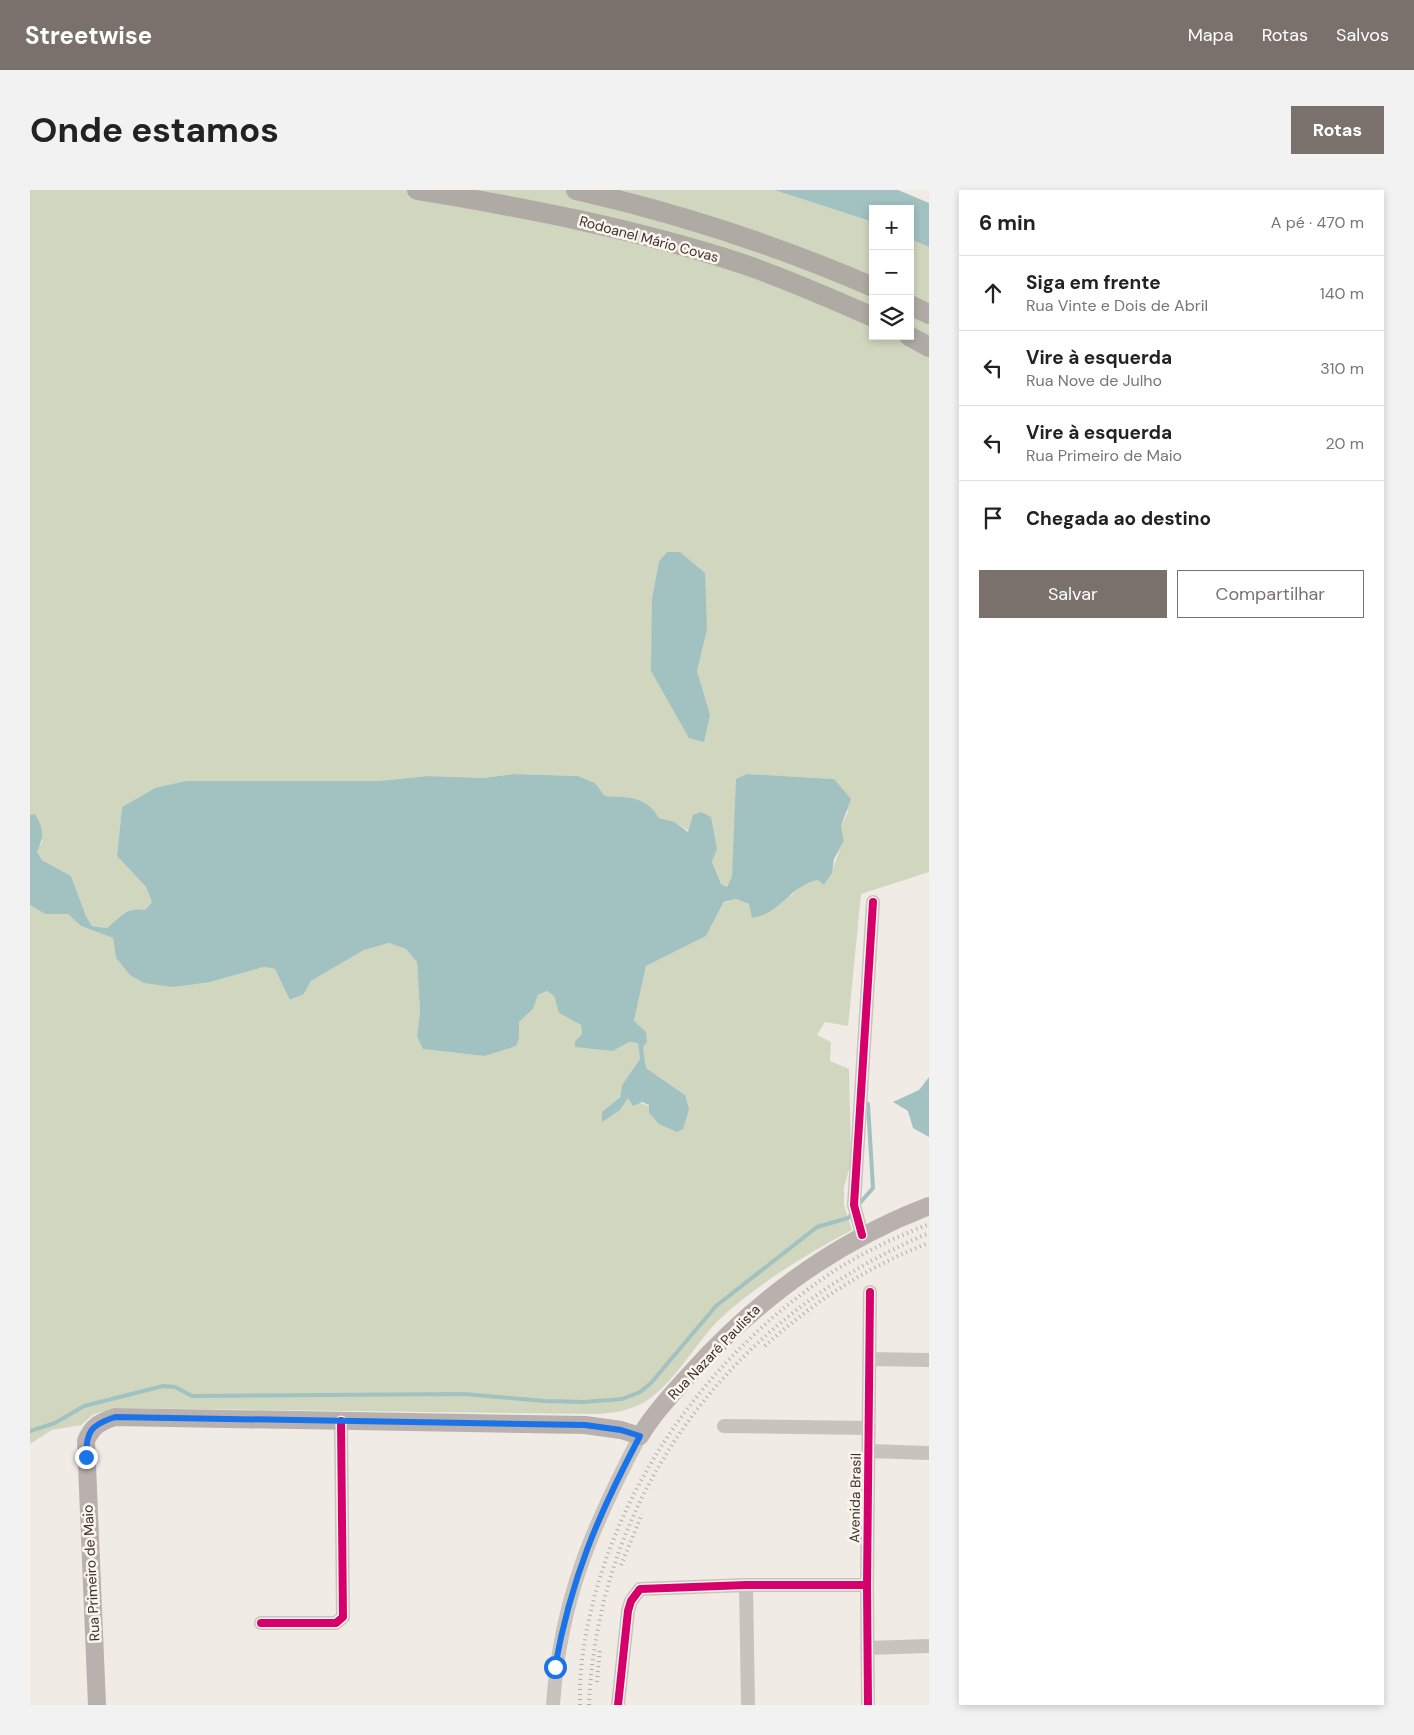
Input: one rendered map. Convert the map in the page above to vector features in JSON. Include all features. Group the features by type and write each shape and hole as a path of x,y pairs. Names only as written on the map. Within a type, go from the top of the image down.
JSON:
{"highway":[{"name":"Rodoanel Mário Covas","path":"417,190 529,209 673,243 743,264 804,287 869,315"},
{"name":"Rodoanel Mário Covas","path":"576,190 626,201 736,232 816,262 869,285"},
{"path":"914,307 929,314"},
{"path":"914,339 929,347"}],"main road":[{"name":"Rua Nazaré Paulista","path":"640,1436 657,1411 740,1321 860,1229 929,1206"},
{"name":"Rua Primeiro de Maio","path":"97,1705 86,1441 91,1429 101,1421 115,1417 341,1420"},
{"path":"341,1420 585,1425 621,1430 640,1436"}],"street":[{"path":"860,1229 854,1205 873,902"},
{"name":"Avenida Brasil","path":"868,1705 867,1585 870,1292"},
{"path":"869,1359 929,1360"},
{"path":"261,1622 336,1623 343,1617 341,1420"},
{"path":"724,1426 869,1428"},
{"path":"552,1705 555,1667 564,1617 574,1582 608,1496 640,1436"},
{"path":"869,1451 929,1453"},
{"path":"746,1585 748,1705"},
{"path":"618,1705 628,1611 636,1593 646,1588 746,1585 867,1585"},
{"path":"867,1648 929,1646"}],"green space":[{"path":"30,190 774,190 869,221 869,340 914,340 914,241 929,247 929,872 861,894 848,1026 825,1022 817,1035 831,1042 830,1061 849,1069 851,1162 844,1187 844,1205 852,1230 784,1269 737,1304 712,1327 673,1377 651,1398 629,1409 598,1414 117,1408 94,1414 81,1425 52,1430 30,1444 30,905 45,914 68,914 81,926 113,938 116,958 210,982 264,967 275,969 291,1000 304,994 311,981 364,950 389,943 406,949 417,962 420,1012 417,1037 423,1049 484,1056 519,1038 519,1022 533,1009 538,995 547,991 554,996 559,1013 581,1025 582,1034 575,1041 613,1051 629,1042 638,1043 640,1059 622,1085 620,1096 603,1112 620,1110 628,1098 649,1106 685,1095 646,1068 643,1047 634,1021 646,966 706,936 724,903 736,899 749,904 792,895 804,882 818,880 825,884 844,841 841,826 848,812 834,779 747,774 732,876 727,887 721,884 712,862 717,849 675,822 659,818 642,801 605,796 595,783 578,776 513,774 484,778 428,776 379,781 155,788 122,807 117,856 146,887 152,902 145,910 139,909 124,913 107,928 92,926 86,916 71,876 42,860 36,852 42,842 35,814 30,815","holes":["667,552 707,630 697,671 709,715 652,598 659,561"]}],"water":[{"path":"774,190 898,190 929,203 929,247 914,241 914,205 869,205 869,221"},
{"path":"667,552 680,552 705,573 707,630 697,671 710,715 704,742 689,738 651,671 652,598 659,561"},
{"path":"513,774 578,776 595,783 605,796 642,801 659,818 675,822 688,832 693,815 701,812 711,817 717,849 712,862 721,884 727,887 732,876 736,779 747,774 834,779 851,799 841,826 844,841 834,859 832,873 824,885 818,880 808,883 792,893 771,911 752,918 749,904 736,899 724,902 706,936 646,966 634,1021 646,1032 647,1042 643,1047 646,1068 685,1095 689,1109 683,1129 677,1132 659,1124 649,1113 649,1105 642,1102 633,1106 628,1098 620,1110 602,1122 602,1112 620,1097 622,1085 640,1059 638,1043 629,1042 613,1051 575,1047 575,1041 582,1034 581,1025 559,1013 554,996 547,991 538,995 533,1009 519,1022 519,1038 516,1046 484,1056 423,1049 417,1037 420,1012 417,962 406,949 389,943 364,950 311,981 304,994 290,1000 275,969 264,967 210,982 173,987 144,983 130,975 116,958 113,938 81,926 68,914 45,914 30,905 30,815 35,814 40,824 42,837 37,852 42,860 71,876 86,916 92,926 107,928 124,913 139,909 145,910 152,902 146,887 117,856 122,807 155,788 186,781 379,781 428,776 484,778"},
{"path":"929,1077 929,1137 913,1128 908,1111 893,1102 919,1090"}],"waterway":[{"path":"859,1204 873,1188 868,1104"},
{"path":"30,1431 55,1423 84,1406 163,1386 175,1387 192,1396 464,1394 544,1401 584,1402 622,1399 640,1392 651,1383 716,1306 817,1227 848,1218 852,1214"}],"railway":[{"path":"580,1705 582,1660 593,1602 611,1546 635,1493 664,1442 699,1394 738,1350 781,1310 828,1275 864,1253 929,1224"},
{"path":"589,1705 598,1627 618,1553 649,1484 689,1420 738,1362 795,1311 859,1268 929,1233"},
{"path":"765,1346 802,1315 842,1287 884,1263 929,1243"},
{"path":"621,1565 642,1514"},
{"path":"597,1682 600,1647"}],"cycle path":[{"path":"862,1235 854,1205 873,902"},
{"path":"868,1705 867,1585 870,1292"},
{"path":"261,1623 336,1623 343,1617 341,1421"},
{"path":"618,1705 628,1611 631,1601 640,1589 746,1585 867,1585"}],"route":[{"path":"86,1457 86,1441 91,1429 101,1421 115,1417 585,1425 621,1430 640,1436 608,1496 591,1535 564,1617 555,1667"}]}
